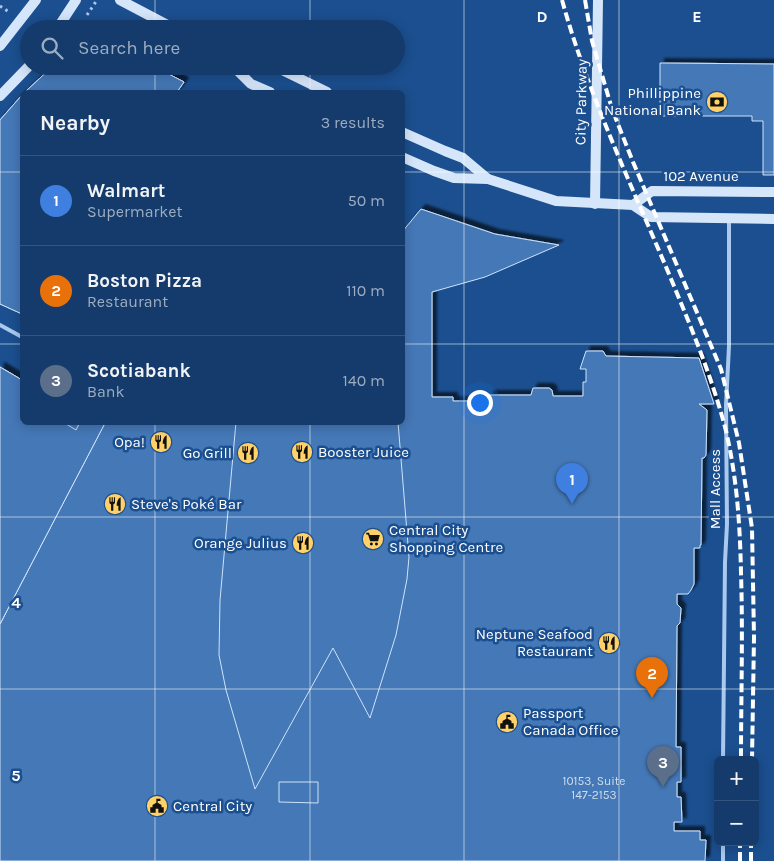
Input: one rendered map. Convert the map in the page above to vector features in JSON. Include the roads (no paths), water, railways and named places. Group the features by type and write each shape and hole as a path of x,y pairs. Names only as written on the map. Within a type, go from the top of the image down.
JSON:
{"street":[{"path":"20,20 36,0"},
{"path":"63,20 76,0"},
{"path":"120,0 158,20"},
{"name":"City Parkway","path":"594,204 598,0"},
{"path":"0,46 20,20"},
{"path":"0,96 20,75"},
{"path":"242,75 251,84 265,90"},
{"path":"292,75 323,90"},
{"path":"405,133 463,158 488,179"},
{"path":"405,158 454,178 488,179 547,199 594,204 633,205 651,217 774,219"},
{"name":"102 Avenue","path":"633,205 652,191 774,192"}],"lane":[{"name":"Mall Access","path":"723,756 729,219"},
{"path":"0,326 20,336"},
{"path":"723,846 723,861"}],"railway":[{"path":"562,0 584,70 700,351 726,431 735,484 740,537 742,620 741,756"},
{"path":"585,0 592,41 612,109 721,369 739,443 752,528 754,637 752,756"},
{"path":"740,846 740,861"},
{"path":"751,846 751,861"}],"place":[{"name":"Phillippine National Bank","path":"717,102"},
{"name":"Opa!","path":"161,442"},
{"name":"Booster Juice","path":"302,452"},
{"name":"Go Grill","path":"248,453"},
{"name":"Steve's Poké Bar","path":"115,504"},
{"name":"Walmart","path":"572,504"},
{"name":"Central City Shopping Centre","path":"373,539"},
{"name":"Orange Julius","path":"303,543"},
{"name":"Neptune Seafood Restaurant","path":"609,643"},
{"name":"Boston Pizza","path":"652,698"},
{"name":"Passport Canada Office","path":"507,722"},
{"name":"Scotiabank","path":"663,787"},
{"name":"Central City","path":"157,806"}]}
